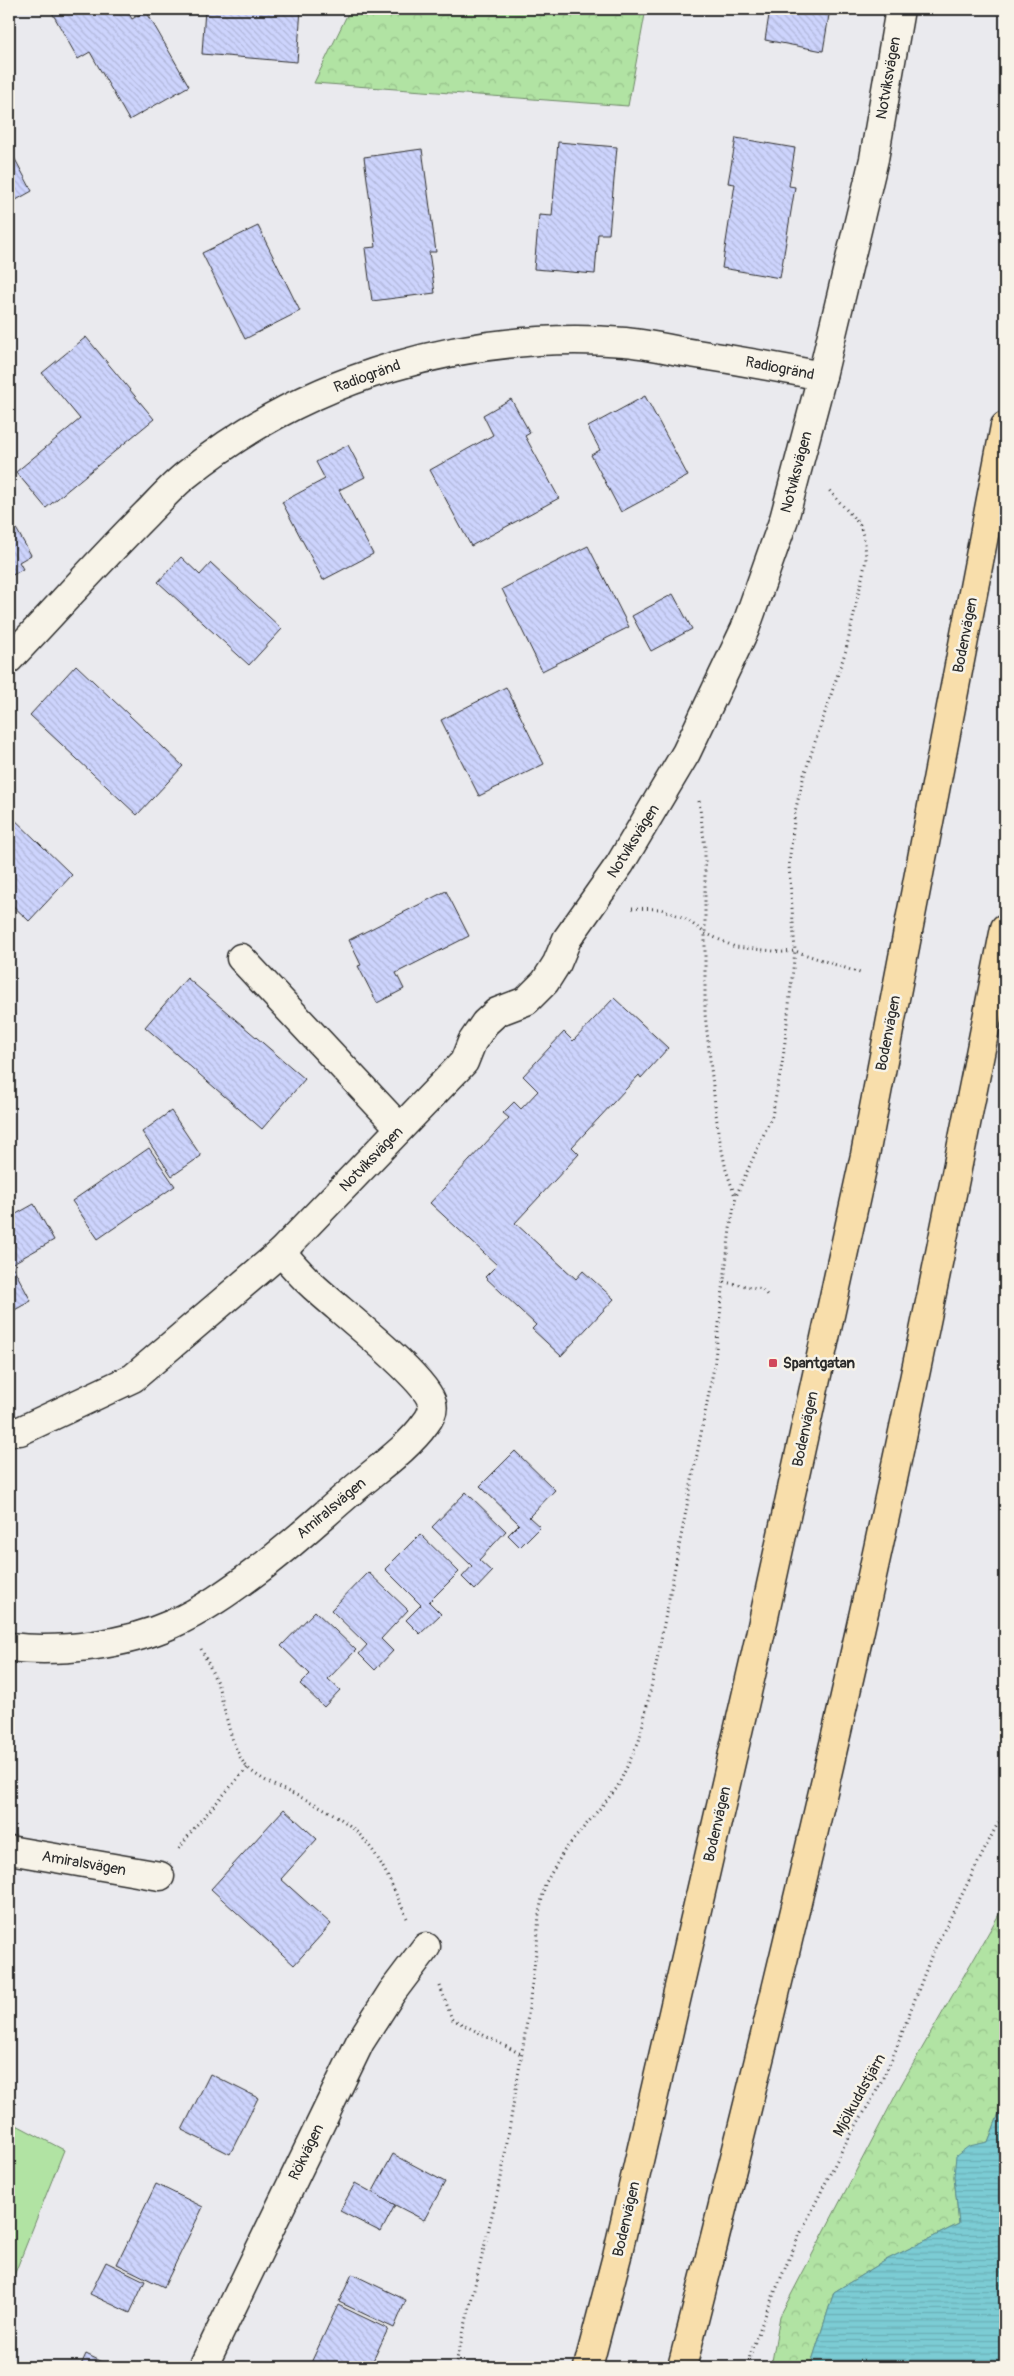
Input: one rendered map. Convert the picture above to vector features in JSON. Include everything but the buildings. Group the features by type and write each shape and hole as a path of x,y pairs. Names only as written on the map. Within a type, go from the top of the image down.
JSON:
{"main road":[{"name":"Bodenvägen","path":"588,2367 617,2256 755,1658 862,1165 1005,426"},
{"path":"682,2367 804,1874 858,1636 940,1255 1005,928"}],"street":[{"name":"Notviksvägen","path":"9,1432 20,1431 133,1378 281,1252 464,1062 472,1042 485,1023 497,1012 526,1001 540,990 556,964 567,939 620,864 686,753 745,629 784,519 822,376 874,159 900,9"},
{"name":"Radiogränd","path":"9,659 116,544 185,476 217,452 280,413 346,382 413,360 465,349 554,340 626,342 762,364 822,376"},
{"path":"242,958 400,1128"},
{"name":"Amiralsvägen","path":"9,1647 24,1649 74,1648 99,1644 154,1630 185,1617 211,1603 259,1569 389,1460 424,1426 430,1417 433,1405 428,1392 412,1375 310,1284 281,1252"},
{"name":"Amiralsvägen","path":"9,1850 160,1876"},
{"name":"Rökvägen","path":"203,2367 360,2042 392,1992 426,1947"}],"path":[{"path":"826,499 832,480"},
{"path":"454,2367 501,2178 537,1944 539,1913 545,1884 564,1851 617,1788 639,1741 655,1670 714,1367 736,1196 772,1116 783,1059 795,951 789,865 795,812 804,775 846,650 866,560 865,543 860,525 830,490"},
{"path":"698,793 705,848 705,1014 718,1131 726,1170 736,1196"},
{"path":"622,907 661,909 684,918 705,933 735,947 783,952 795,951 860,973"},
{"path":"724,1282 762,1289 767,1295"},
{"path":"185,1617 217,1683 235,1745 248,1767 264,1779 334,1813 355,1828 382,1863 412,1928 426,1947 452,2019 521,2054"},
{"path":"160,1876 194,1828 248,1767"},
{"name":"Mjölkuddstjärn","path":"748,2367 750,2355 768,2308 798,2238 844,2146 886,2072 932,1954 1005,1809"}],"green space":[{"path":"350,9 646,9 628,106 314,83"},
{"path":"1005,1904 1005,2098 988,2142 969,2147 954,2176 959,2224 888,2259 834,2292 810,2367 771,2367 780,2316 901,2085"},
{"path":"9,2121 64,2150 9,2288"}],"water":[{"path":"1005,2098 1005,2367 810,2367 834,2292 888,2259 959,2224 954,2176 956,2156 969,2146 988,2142"}],"place":[{"name":"Spantgatan","path":"773,1363"}]}
